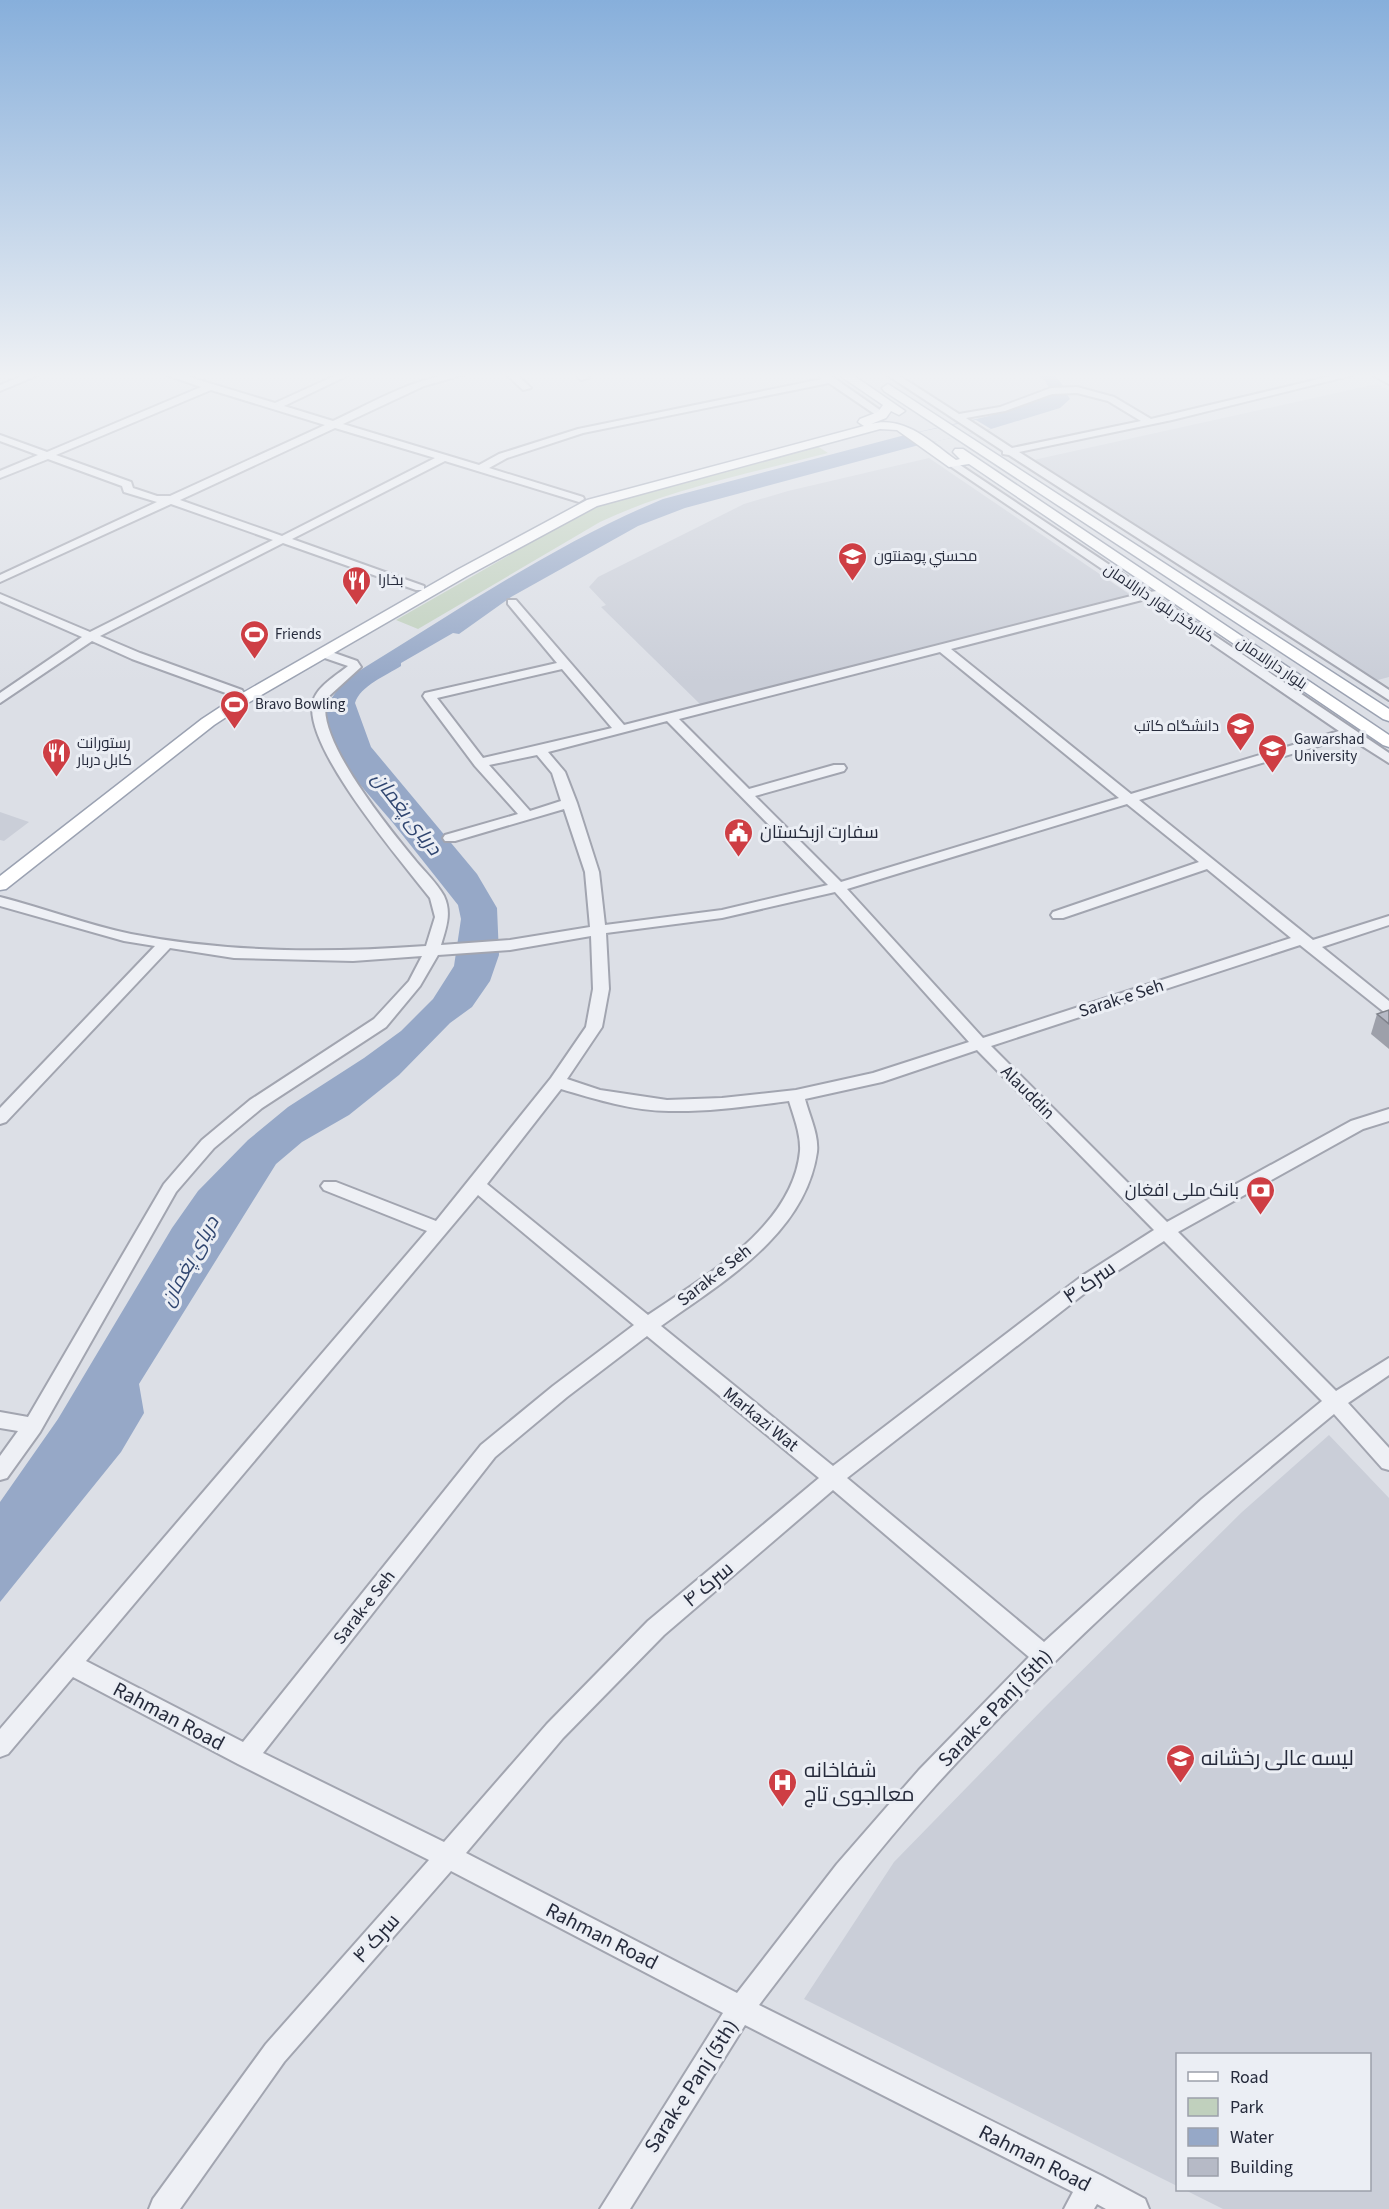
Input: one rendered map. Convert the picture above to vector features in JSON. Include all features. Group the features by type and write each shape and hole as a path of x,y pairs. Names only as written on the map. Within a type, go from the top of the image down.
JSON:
{"main road":[{"path":"0,885 208,722 323,653 420,588 579,499 664,476"},
{"name":"کنارگذر بلوار دارالامان","path":"383,614 592,502 688,476"},
{"name":"بلوار دارالامان","path":"995,476 1389,742"},
{"name":"بلوار دارالامان","path":"1024,476 1389,716"},
{"path":"1021,494 1043,489"},
{"path":"0,871 186,729 238,693 383,614"},
{"path":"1266,676 1282,671"}],"street":[{"path":"104,476 127,484 128,490 156,499 168,499 420,588"},
{"path":"0,579 218,476"},
{"path":"0,699 91,636 408,476"},
{"path":"503,476 579,499"},
{"name":"کنارگذر بلوار دارالامان","path":"972,476 1389,759"},
{"path":"1050,476 1389,696"},
{"path":"480,763 621,730 1166,591"},
{"path":"0,597 136,656 238,693"},
{"path":"512,602 563,665 621,730"},
{"path":"944,649 1389,1009"},
{"path":"0,1472 33,1426 170,1188 208,1144 256,1104 380,1023 415,983 436,952 442,917 436,897 344,774 320,726 320,702 325,693 355,667 353,664 323,653"},
{"path":"527,816 480,763 429,696 563,665"},
{"path":"1355,694 1389,683"},
{"name":"Alauddin","path":"670,717 838,887 980,1044 1335,1402 1389,1462"},
{"path":"0,901 129,938 165,945 234,953 305,956 436,952 510,945 598,930 722,915 838,887 1350,732"},
{"path":"0,1746 477,1185 556,1082 594,1027 601,989 592,872 558,771 540,750"},
{"path":"747,794 839,768"},
{"path":"450,838 570,803"},
{"path":"1058,915 1208,864"},
{"name":"Sarak-e Seh","path":"246,1756 488,1451 535,1409 647,1325 730,1268 782,1215 798,1186 809,1151 796,1095 876,1078 1307,943 1389,920"},
{"path":"0,1118 165,945"},
{"path":"556,1082 599,1095 667,1106 722,1104 796,1095"},
{"name":"سرک ۴","path":"163,2209 274,2053 555,1731 656,1628 833,1478 1088,1281 1166,1231 1358,1125 1389,1115"},
{"name":"Markazi Wat","path":"477,1185 833,1478 1044,1656"},
{"path":"330,1186 439,1229"},
{"name":"Sarak-e Panj (5th)","path":"614,2209 741,2008 846,1872 920,1786 1044,1656 1209,1505 1335,1402 1389,1365"},
{"path":"0,1420 33,1426"},
{"name":"Rahman Road","path":"70,1664 741,2008 1085,2198 1135,2209"}],"shaded area":[{"name":"محسني پوهنتون","path":"852,476 956,476 1135,598 701,705 601,607 606,605 589,587 598,577 744,504"},
{"path":"1053,476 1389,476 1389,677 1374,681"},
{"path":"0,812 29,822 4,841 0,840"},
{"name":"لیسه عالی رخشانه","path":"1329,1435 1389,1498 1389,2209 1223,2209 1187,2191 1371,2191 1371,2053 1176,2053 1176,2185 804,1999 894,1862 1048,1704 1242,1512"}],"green space":[{"path":"697,476 737,476 684,490 600,522 418,629 396,620 588,510 613,499"}],"water":[{"name":"دریای پغمان","path":"750,476 804,476 685,508 638,526 511,597 459,634 453,633 401,663 401,666 362,691 358,697 355,703 371,747 477,874 497,908 499,955 490,981 472,1007 450,1023 399,1075 349,1115 302,1142 276,1164 139,1384 144,1413 121,1452 0,1602 0,1502 58,1419 172,1228 198,1191 248,1140 288,1107 401,1031 433,999 454,966 461,919 458,905 393,823 343,765 331,736 326,715 331,699 354,674 505,580 583,537 663,499"}],"building":[{"path":"1389,1010 1389,1024 1377,1014"}],"place":[{"name":"محسني پوهنتون","path":"853,582"},
{"name":"بخارا","path":"357,606"},
{"name":"Friends","path":"254,660"},
{"name":"Bravo Bowling","path":"234,730"},
{"name":"دانشگاه کاتب","path":"1240,752"},
{"name":"Gawarshad University","path":"1273,774"},
{"name":"رستورانت کابل دربار","path":"56,778"},
{"name":"سفارت ازبکستان","path":"739,858"},
{"name":"بانک ملی افغان","path":"1260,1216"},
{"name":"لیسه عالی رخشانه","path":"1180,1784"},
{"name":"شفاخانه معالجوی تاج","path":"783,1808"}]}
